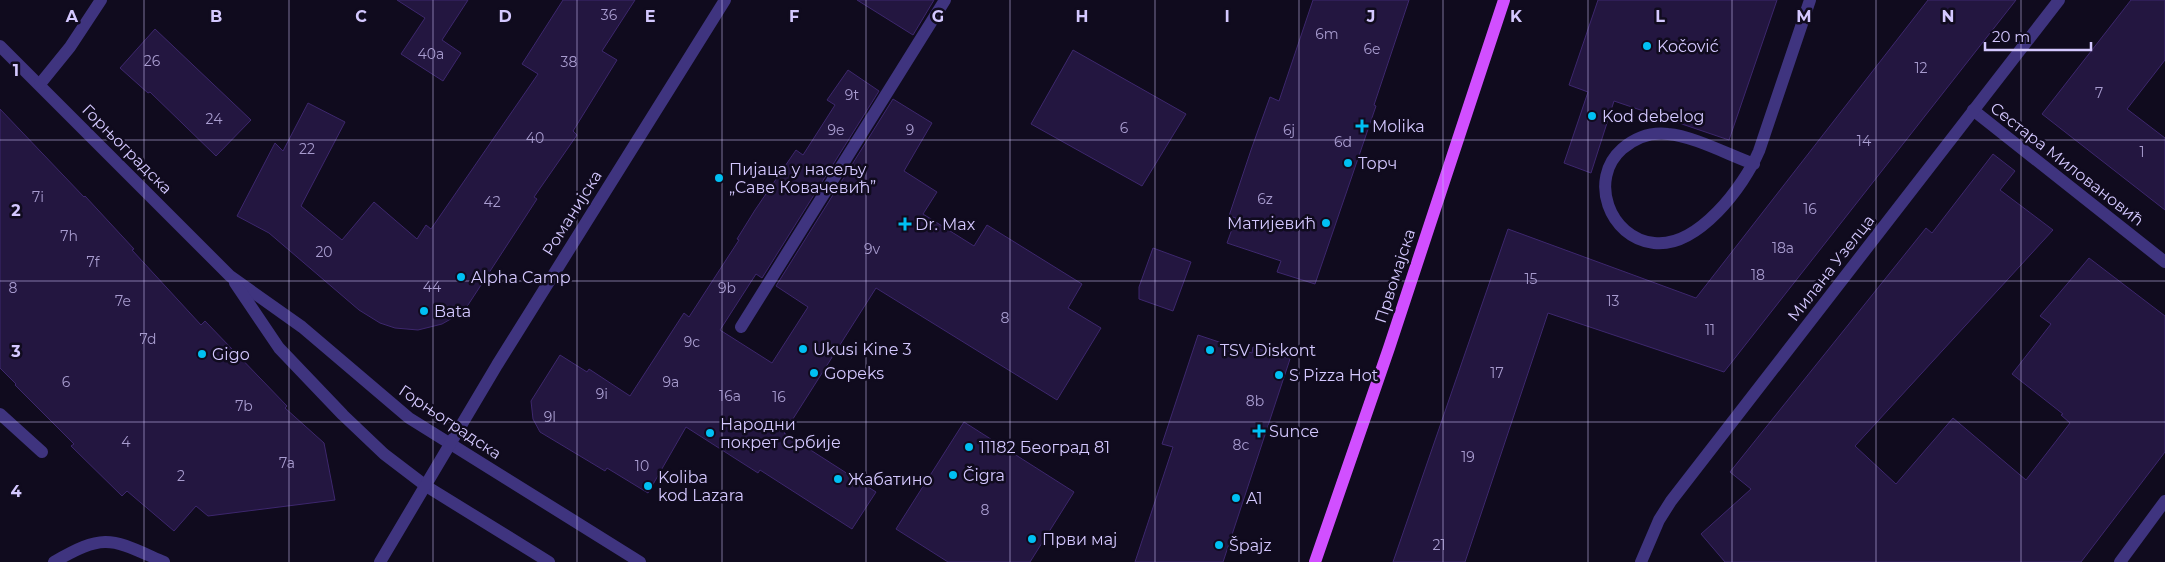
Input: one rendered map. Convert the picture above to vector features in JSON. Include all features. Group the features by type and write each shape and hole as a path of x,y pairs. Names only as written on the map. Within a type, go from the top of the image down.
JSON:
{"main road":[{"name":"Првомајска","path":"1315,562 1389,348 1504,0"}],"street":[{"path":"40,84 70,47 101,0"},
{"name":"Романијска","path":"380,562 449,445 632,147 725,0"},
{"path":"741,327 946,0"},
{"path":"1754,164 1668,134 1648,134 1630,142 1616,154 1607,172 1604,191 1609,210 1620,226 1636,238 1654,243 1674,241 1692,233 1724,204 1740,186 1754,164 1810,0"},
{"name":"Милана Узелца","path":"1643,561 1659,520 1671,500 2059,0"},
{"name":"Горњоградска","path":"0,46 230,276 302,328 409,418 449,445 640,562"},
{"name":"Сестара Миловановић","path":"1973,110 2165,262"},
{"name":"Горњоградска","path":"230,276 279,348 343,416 384,454 426,486 549,562"},
{"path":"0,414 42,452"},
{"path":"2120,562 2165,501"},
{"path":"54,562 80,547 110,541 125,545 164,562"}],"building":[{"path":"397,0 468,0 442,40 461,53 443,81 401,54 425,18"},
{"path":"563,0 635,0 602,51 617,60 573,131 577,135 534,197 537,199 468,305 456,316 442,324 418,330 395,328 380,323 359,310 269,233 237,216 275,143 283,151 308,103 345,122 301,206 342,240 374,202 417,239 426,225 431,229 538,74 522,64"},
{"path":"857,0 934,0 913,35"},
{"path":"1313,0 1409,0 1374,105 1376,106 1315,284 1277,272 1281,261 1227,243 1236,218 1229,216 1251,150 1270,97 1279,101"},
{"path":"1598,0 1777,0 1729,140 1614,101 1591,173 1564,163 1588,92 1569,85"},
{"path":"1928,0 2016,0 1724,372 1548,313 1465,562 1393,562 1508,229 1696,298"},
{"path":"2131,0 2165,0 2165,60 2127,109 2165,138 2165,210 2042,114"},
{"path":"155,29 251,120 216,156 150,92 148,93 120,68"},
{"path":"1073,50 1186,114 1142,186 1031,124"},
{"path":"848,70 879,91 762,278 756,274 720,330 772,363 808,307 776,286 893,99 932,123 904,171 937,192 923,214 974,246 987,225 1082,284 1068,308 1101,328 1057,400 876,288 784,433 876,492 852,529 760,470 758,473 686,427 648,493 607,468 605,471 540,432 533,419 531,401 560,355 587,372 589,369 630,396 684,313 689,317 739,240 737,239 755,210 796,150 803,155 835,105 827,100"},
{"path":"0,109 85,196 201,325 205,321 287,406 285,408 324,443 335,500 208,516 196,506 174,531 127,491 122,496 71,446 74,444 0,368"},
{"path":"1993,154 2015,171 2000,190 2053,230 1855,446 1896,484 1953,418 2026,480 2070,423 2061,415 2063,414 2012,374 2051,324 2040,316 2089,258 2165,316 2165,452 2081,562 1725,562 1701,534 1751,489 1730,472 1926,228 1932,233"},
{"path":"1153,248 1191,262 1173,311 1139,299 1139,287"},
{"path":"1198,335 1252,353 1253,347 1290,359 1223,562 1135,562 1173,447 1162,444"},
{"path":"964,422 1074,492 1030,562 948,562 896,529"}],"place":[{"name":"Kočović","path":"1647,46"},
{"name":"Kod debelog","path":"1592,116"},
{"name":"Molika","path":"1362,126"},
{"name":"Торч","path":"1348,163"},
{"name":"Пијаца у насељу „Саве Ковачевић”","path":"719,178"},
{"name":"Матијевић","path":"1326,223"},
{"name":"Dr. Max","path":"905,224"},
{"name":"Alpha Camp","path":"461,277"},
{"name":"Bata","path":"424,311"},
{"name":"Ukusi Kine 3","path":"803,349"},
{"name":"TSV Diskont","path":"1210,350"},
{"name":"Gigo","path":"202,354"},
{"name":"Gopeks","path":"814,373"},
{"name":"S Pizza Hot","path":"1279,375"},
{"name":"Sunce","path":"1259,431"},
{"name":"Народни покрет Србије","path":"710,433"},
{"name":"11182 Београд 81","path":"969,447"},
{"name":"Čigra","path":"953,475"},
{"name":"Жабатино","path":"838,479"},
{"name":"Koliba kod Lazara","path":"648,486"},
{"name":"A1","path":"1236,498"},
{"name":"Први мај","path":"1032,539"},
{"name":"Špajz","path":"1219,545"}]}
